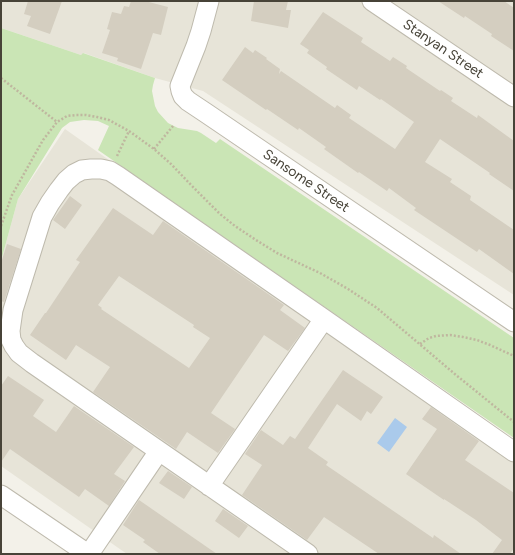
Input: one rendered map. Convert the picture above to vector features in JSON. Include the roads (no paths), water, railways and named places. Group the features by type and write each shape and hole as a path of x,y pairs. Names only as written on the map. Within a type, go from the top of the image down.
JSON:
{"street":[{"name":"Sansome Street","path":"209,1 196,46 180,86 183,96 188,101 514,322"},
{"name":"Stanyan Street","path":"372,1 514,97"},
{"path":"308,554 19,353 11,340 10,331 13,310 42,217 66,180 74,174 82,170 92,168 110,171 118,176 514,452"},
{"path":"209,486 324,319"},
{"path":"1,495 89,554 159,451"}],"water":[{"path":"395,418 407,427 389,452 377,443"}]}
